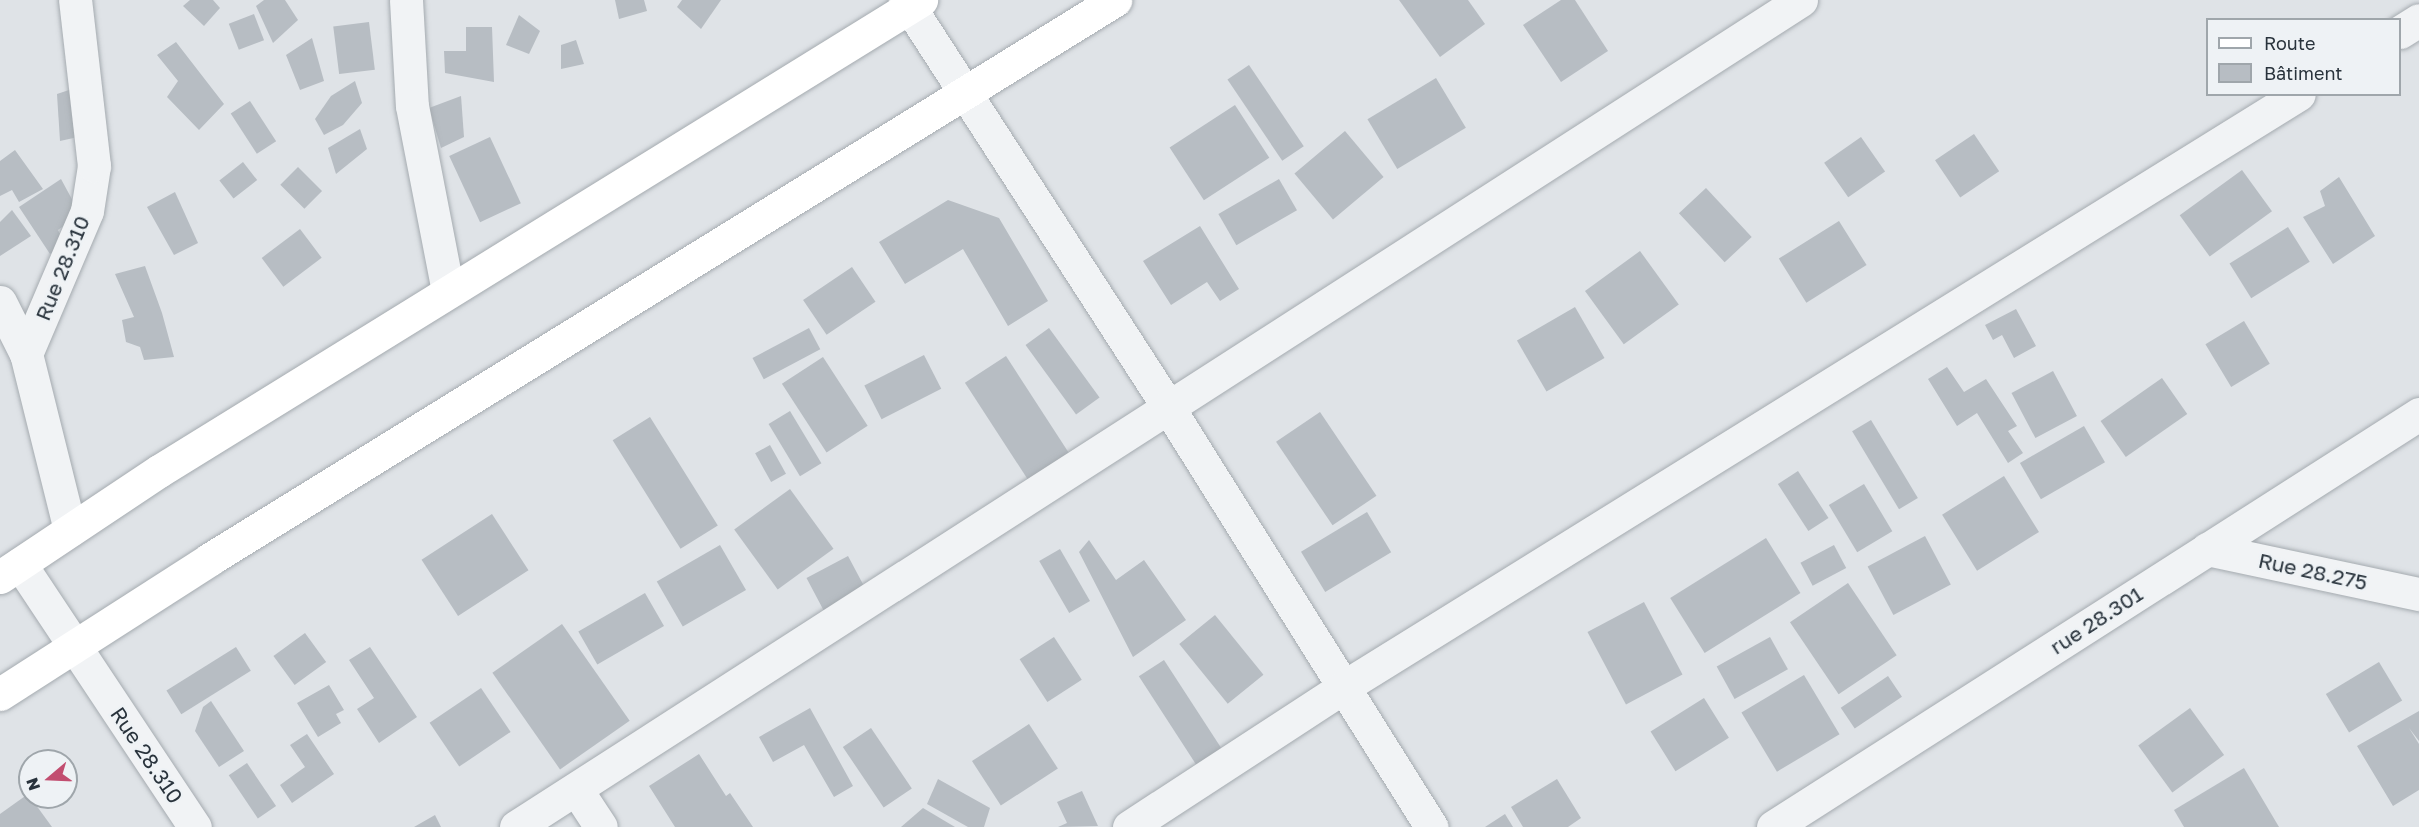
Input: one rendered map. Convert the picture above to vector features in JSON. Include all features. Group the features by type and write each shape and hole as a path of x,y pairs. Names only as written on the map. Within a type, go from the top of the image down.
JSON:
{"main road":[{"path":"0,694 1115,0"},
{"path":"10,570 448,291 912,2"}],"street":[{"name":"Rue 28.310","path":"26,354 87,212 94,166 75,0"},
{"path":"406,0 412,106 448,291"},
{"path":"516,827 1801,0"},
{"path":"912,2 966,92 1431,827"},
{"path":"2401,31 2419,20"},
{"path":"1129,827 1342,687 2296,96"},
{"path":"0,302 26,354 70,530"},
{"name":"rue 28.301","path":"1773,827 2419,414"},
{"name":"Rue 28.275","path":"2207,549 2419,594"},
{"name":"Rue 28.310","path":"10,570 75,646 195,827"},
{"path":"576,789 601,827"}],"building":[{"path":"190,0 213,0 220,8 204,26 183,6"},
{"path":"264,0 285,0 298,20 273,43 256,6"},
{"path":"615,0 644,0 647,11 619,19"},
{"path":"682,0 721,0 701,29 677,7"},
{"path":"1399,0 1468,0 1485,24 1440,57"},
{"path":"1561,0 1575,0 1608,51 1561,82 1523,25"},
{"path":"254,14 264,40 239,50 229,24"},
{"path":"519,15 540,31 529,54 506,45"},
{"path":"369,22 375,70 339,74 333,26"},
{"path":"466,27 492,27 494,82 445,73 444,51 466,51"},
{"path":"312,38 324,81 300,90 286,55"},
{"path":"576,40 584,64 561,69 561,45"},
{"path":"176,42 224,104 199,130 167,97 178,81 157,55"},
{"path":"1249,65 1304,146 1282,161 1227,80"},
{"path":"1436,78 1466,128 1397,169 1367,119"},
{"path":"355,81 362,103 343,125 324,135 315,119 331,96"},
{"path":"78,87 78,137 60,141 57,94"},
{"path":"461,96 464,137 441,148 429,108"},
{"path":"250,101 276,141 257,154 231,114"},
{"path":"1235,105 1269,158 1204,200 1170,147"},
{"path":"360,129 367,149 336,174 328,148"},
{"path":"1345,131 1384,177 1333,219 1294,173"},
{"path":"1974,134 1999,171 1960,198 1935,160"},
{"path":"490,137 521,203 480,222 449,156"},
{"path":"1861,137 1885,171 1848,197 1824,163"},
{"path":"15,150 43,189 19,202 12,190 0,196 0,161"},
{"path":"243,162 257,180 234,199 219,180"},
{"path":"298,167 322,191 304,209 280,185"},
{"path":"2242,170 2272,211 2210,257 2180,215"},
{"path":"2339,177 2375,236 2333,264 2303,217 2325,206 2320,191"},
{"path":"61,179 80,214 58,230 65,244 50,254 19,207"},
{"path":"1279,179 1297,210 1236,245 1218,214"},
{"path":"1706,188 1752,237 1725,262 1679,213"},
{"path":"175,192 198,243 174,255 147,207"},
{"path":"948,200 999,218 1048,301 1008,326 963,249 905,284 879,242"},
{"path":"12,210 31,236 0,256 0,222"},
{"path":"1839,221 1867,265 1806,303 1779,259"},
{"path":"1200,226 1239,289 1220,301 1207,282 1171,305 1143,261"},
{"path":"2288,227 2310,262 2251,298 2229,264"},
{"path":"300,229 322,258 283,287 262,258"},
{"path":"1640,251 1679,304 1624,344 1585,291"},
{"path":"145,266 162,313 174,357 144,360 140,347 126,342 122,320 134,317 115,274"},
{"path":"852,267 875,302 827,335 803,300"},
{"path":"1575,307 1604,358 1546,392 1517,340"},
{"path":"2016,309 2036,346 2014,358 2002,335 1993,340 1985,325"},
{"path":"2244,321 2270,364 2231,387 2205,344"},
{"path":"809,328 820,349 764,379 752,358"},
{"path":"1049,328 1100,398 1076,415 1026,345"},
{"path":"924,355 941,389 882,419 864,385"},
{"path":"1006,356 1071,457 1030,483 965,383"},
{"path":"823,357 868,426 827,452 782,384"},
{"path":"1947,367 1964,392 1986,379 2017,426 2008,431 2023,453 2008,463 1977,413 1957,426 1928,379"},
{"path":"2053,371 2077,416 2035,438 2012,393"},
{"path":"2162,378 2187,414 2126,457 2101,421"},
{"path":"790,411 821,463 800,476 769,424"},
{"path":"1320,412 1376,496 1333,525 1276,442"},
{"path":"650,417 718,526 681,549 613,440"},
{"path":"1871,420 1918,498 1899,509 1852,431"},
{"path":"2084,426 2105,462 2041,499 2020,463"},
{"path":"770,445 786,474 771,482 755,453"},
{"path":"1798,471 1828,518 1808,531 1778,484"},
{"path":"2004,476 2039,532 1977,571 1942,515"},
{"path":"1864,484 1892,531 1857,552 1829,505"},
{"path":"790,489 833,549 778,589 734,530"},
{"path":"1367,512 1391,552 1325,592 1301,552"},
{"path":"492,514 528,570 458,616 422,560"},
{"path":"1925,536 1951,585 1893,615 1868,567"},
{"path":"1766,538 1800,593 1705,653 1670,598"},
{"path":"1089,540 1116,580 1144,560 1186,620 1133,657 1079,552"},
{"path":"720,545 746,590 683,627 657,582"},
{"path":"1834,545 1846,568 1813,586 1800,563"},
{"path":"1060,549 1090,601 1069,613 1039,561"},
{"path":"848,556 868,593 826,615 807,578"},
{"path":"1848,583 1897,655 1839,694 1790,622"},
{"path":"645,593 664,626 597,664 578,632"},
{"path":"1644,602 1682,674 1626,704 1587,632"},
{"path":"1215,615 1263,675 1228,704 1179,644"},
{"path":"562,624 630,721 560,769 492,673"},
{"path":"305,633 326,662 295,685 273,656"},
{"path":"1054,637 1082,680 1047,702 1020,659"},
{"path":"1770,637 1788,669 1735,699 1717,667"},
{"path":"236,647 251,671 181,714 166,690"},
{"path":"370,647 417,717 379,743 357,709 374,698 349,660"},
{"path":"1164,660 1224,753 1199,769 1139,676"},
{"path":"2379,662 2402,701 2349,733 2326,694"},
{"path":"1804,675 1840,734 1777,772 1741,713"},
{"path":"1888,676 1902,697 1855,729 1841,708"},
{"path":"329,685 344,710 336,714 341,723 318,737 297,703"},
{"path":"481,688 511,732 459,767 430,723"},
{"path":"1704,698 1729,738 1675,771 1651,731"},
{"path":"211,701 244,751 219,767 195,731 203,707"},
{"path":"810,708 853,786 834,797 804,745 773,762 759,737"},
{"path":"2190,708 2224,755 2172,793 2138,746"},
{"path":"2419,711 2419,741 2409,728 2419,744 2419,790 2393,806 2357,746"},
{"path":"1029,724 1058,768 1001,805 972,761"},
{"path":"871,728 912,789 884,808 843,747"},
{"path":"307,734 334,774 292,803 280,785 305,767 290,745"},
{"path":"699,754 726,796 730,793 753,827 675,827 649,786"},
{"path":"247,763 276,806 258,818 229,775"},
{"path":"2244,768 2279,827 2184,827 2174,810"},
{"path":"938,779 990,808 984,827 968,827 927,804"},
{"path":"1557,779 1581,818 1568,827 1523,827 1511,807"},
{"path":"1082,791 1098,826 1058,827 1067,823 1057,802"},
{"path":"18,801 18,809 39,809 52,827 0,827 0,814"},
{"path":"923,808 955,827 901,827"},
{"path":"1505,814 1513,827 1485,827"},
{"path":"435,815 441,827 414,827"}]}
